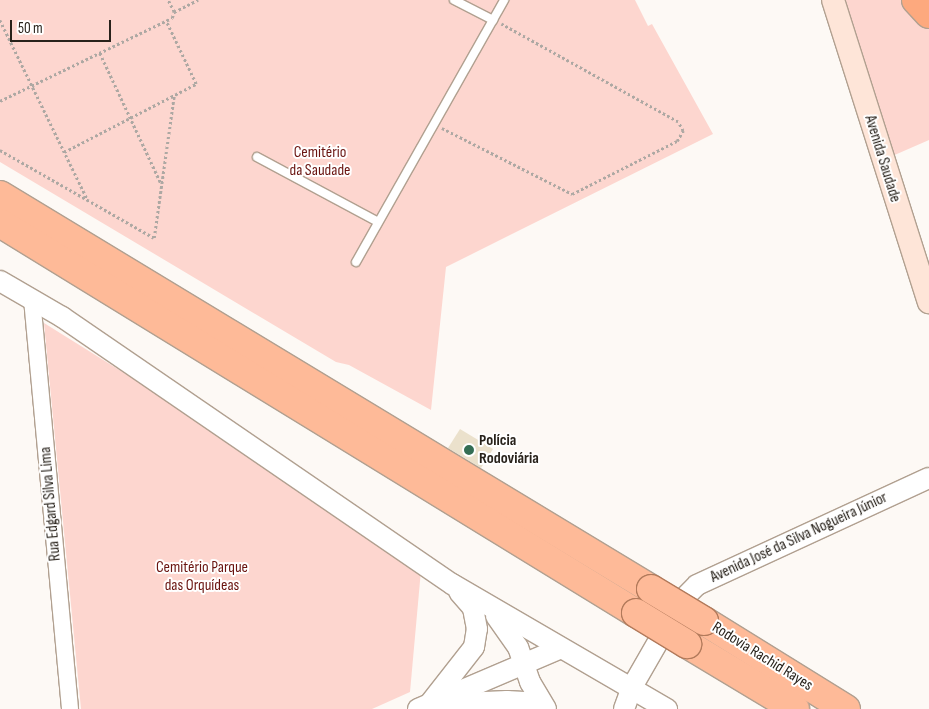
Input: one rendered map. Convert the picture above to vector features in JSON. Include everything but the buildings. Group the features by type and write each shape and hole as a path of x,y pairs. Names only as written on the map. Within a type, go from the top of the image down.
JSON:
{"highway":[{"path":"916,0 929,14"},
{"name":"Rodovia Rachid Rayes","path":"0,195 846,709"},
{"name":"Rodovia Rachid Rayes","path":"0,223 794,709"}],"main road":[{"name":"Avenida Saudade","path":"835,5 929,302"}],"street":[{"path":"0,281 32,299 452,584 559,649 632,687 667,709"},
{"name":"Rua Edgard Silva Lima","path":"32,299 70,709"},
{"name":"Avenida José da Silva Nogueira Júnior","path":"624,709 632,687 682,600 697,585 929,478"},
{"path":"423,707 474,647 477,629 473,608 452,584"},
{"path":"488,607 518,647 530,682 546,709"},
{"path":"423,707 559,649"},
{"path":"423,707 507,701 524,702 541,709"}],"lane":[{"path":"454,0 493,20"},
{"path":"356,262 504,0"},
{"path":"257,157 378,222"}],"path":[{"path":"168,0 174,12"},
{"path":"0,101 166,21 174,12 198,0"},
{"path":"0,20 87,199"},
{"path":"434,124 572,194 677,141 682,130 678,122 493,20"},
{"path":"64,152 196,84 166,21"},
{"path":"100,53 162,184"},
{"path":"0,150 154,238 174,96"}],"green space":[{"name":"Cemitério da Saudade","path":"0,0 635,0 648,26 652,24 713,134 446,267 431,410 349,365 336,362 0,162"},
{"path":"840,0 904,0 929,27 929,140 890,157"},
{"name":"Cemitério Parque das Orquídeas","path":"44,323 422,559 410,692 372,709 81,709"}],"place":[{"name":"Polícia Rodoviária","path":"469,450"}]}
